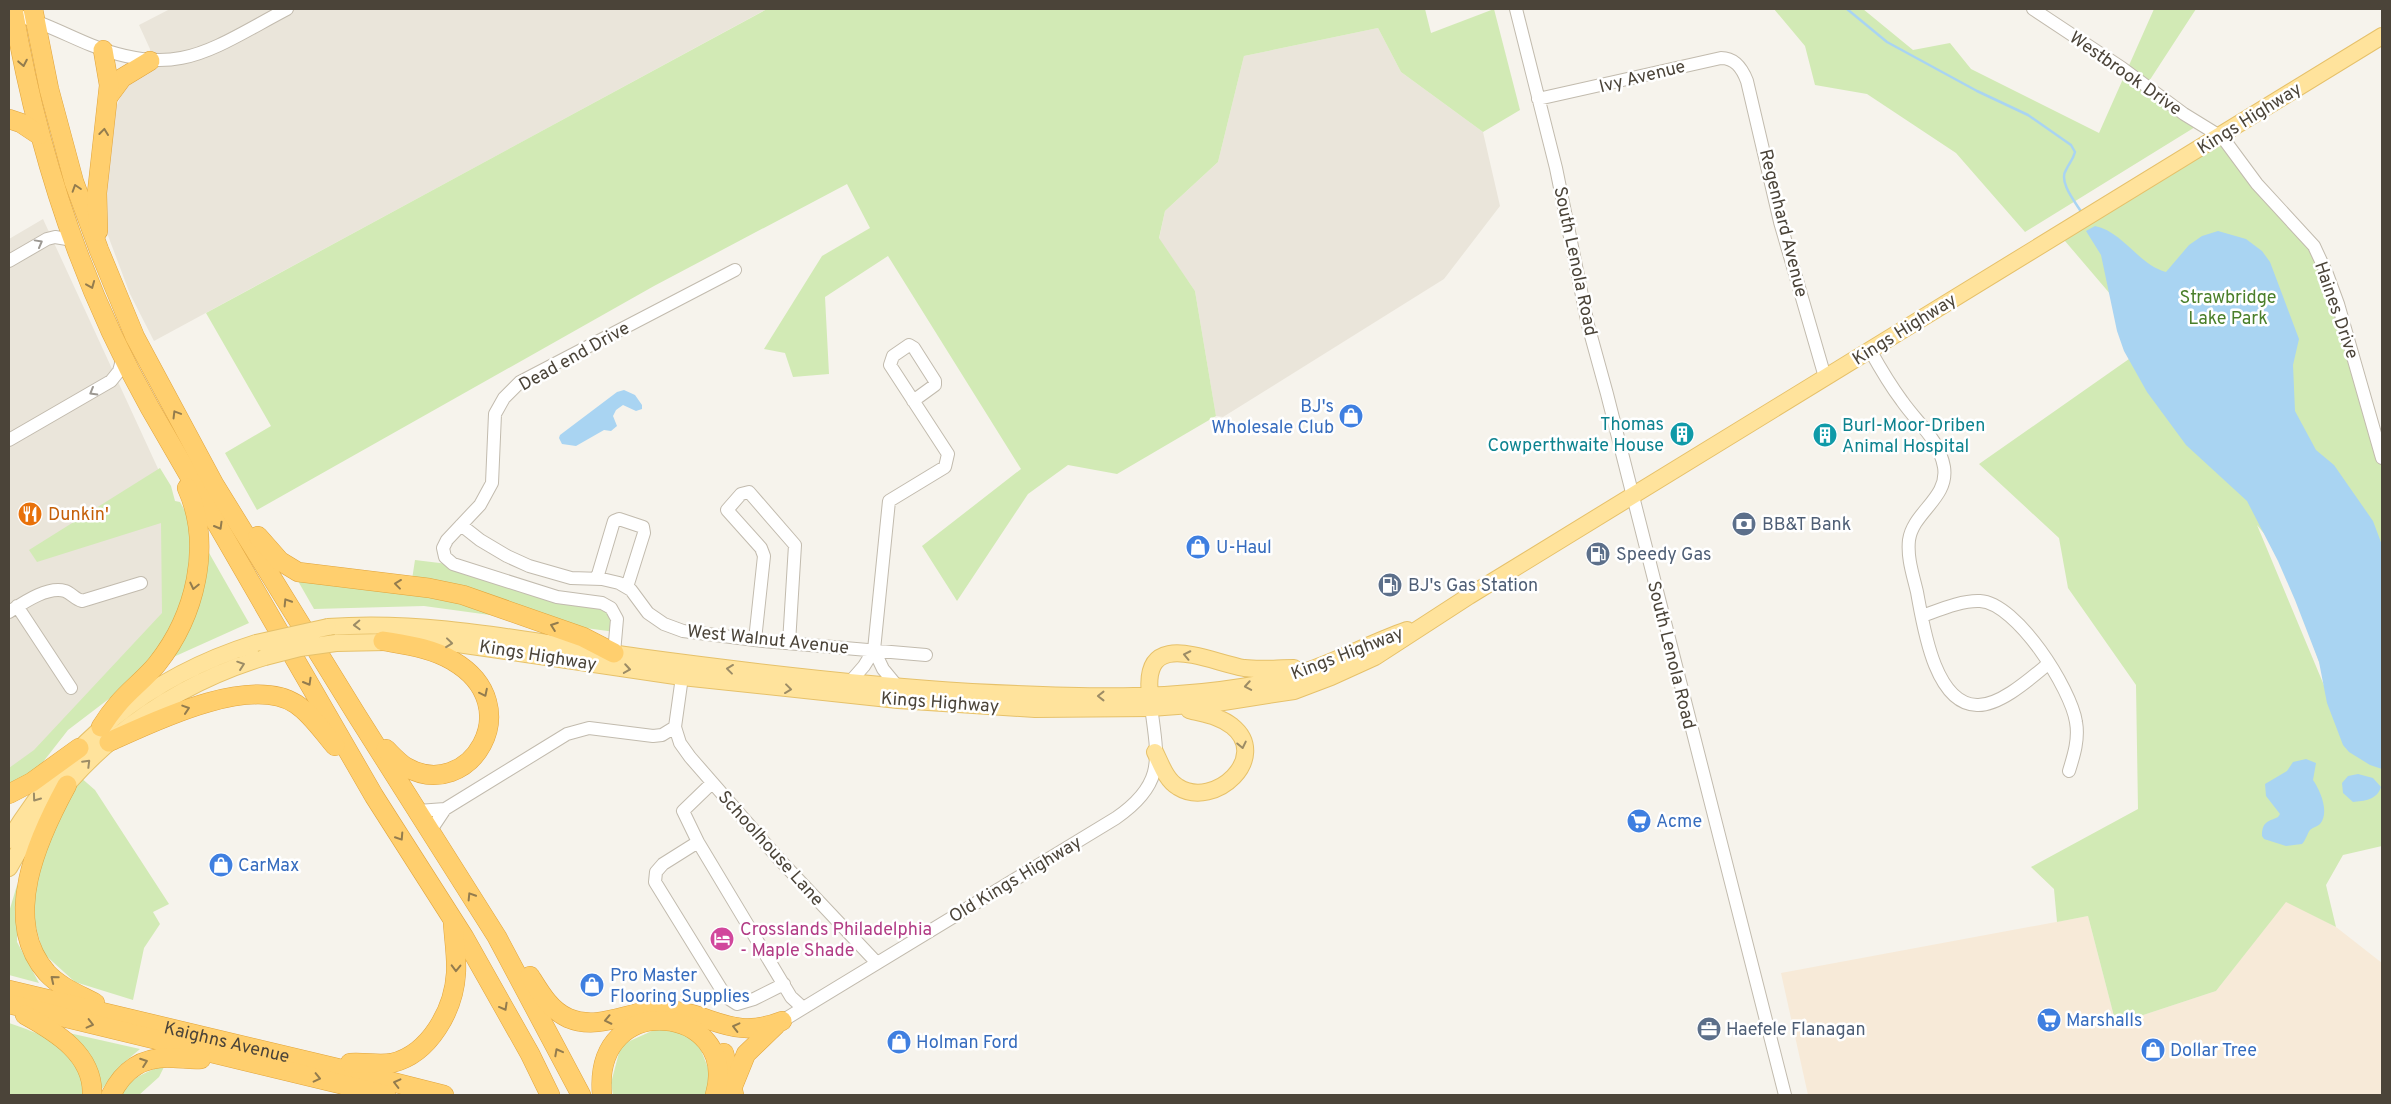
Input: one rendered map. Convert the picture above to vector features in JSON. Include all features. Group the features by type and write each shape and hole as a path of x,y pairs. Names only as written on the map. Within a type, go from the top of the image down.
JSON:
{"highway":[{"path":"11,12 40,134 73,240 96,298 123,357 150,408 374,796 453,919 514,1024 550,1095"},
{"path":"34,16 65,150 99,250 139,344 171,406 201,456 214,484 497,937 581,1095"},
{"path":"99,250 97,193 108,97 108,74 103,50"},
{"path":"108,97 122,78 150,61"},
{"path":"9,114 19,105 28,89"},
{"path":"9,119 40,134"},
{"path":"105,734 117,704 154,667 171,643 188,607 198,562 199,533 193,504 182,477 158,434 150,408"},
{"path":"201,456 220,479 268,549 292,569 304,573 429,588 463,595 584,637 614,653"},
{"path":"356,714 400,763 421,773 444,773 460,767 478,752 485,739 490,717 488,701 480,686 468,672 451,660 433,652 383,640"},
{"path":"105,734 194,706 238,697 280,698 295,703 308,715 374,796"},
{"path":"9,794 32,782 78,748"},
{"path":"67,785 42,832 28,870 24,912 26,938 38,963 54,980 69,990 128,1018"},
{"path":"338,1068 351,1062 374,1064 400,1060 414,1053 432,1036 449,1005 456,982 453,919"},
{"path":"497,937 514,953 550,1005 567,1018 582,1022 597,1022 659,1010 690,1015 744,1029 763,1028 782,1021"},
{"name":"Kaighns Avenue","path":"9,990 444,1095"},
{"path":"9,1005 60,1036 76,1051 89,1075 92,1095"},
{"name":"Kaighns Avenue","path":"9,1005 386,1095"},
{"path":"690,1015 707,1029 718,1042 726,1059 733,1090"},
{"path":"602,1095 603,1068 617,1040 636,1025 659,1020 682,1024 696,1032 707,1044 714,1056 718,1072 715,1095"},
{"path":"733,1090 746,1054 782,1021"},
{"path":"111,1095 124,1075 142,1061 165,1058 198,1060 219,1055"},
{"path":"349,1085 369,1095"}],"main road":[{"name":"Kings Highway","path":"1175,707 1217,703 1294,690 1331,677 1374,657 1825,377 2382,36"},
{"name":"Kings Highway","path":"105,734 142,716 182,692 230,669 300,648 336,643 420,640 471,645 682,677 931,702 1063,709 1150,701 1277,680 1321,667 1384,638 1425,624"},
{"name":"Kings Highway","path":"9,868 42,814 67,785 105,734 136,701 186,671 256,643 328,627 381,625 448,629 614,653 850,682 1030,695 1150,701"},
{"path":"1155,752 1172,783 1192,792 1209,791 1224,785 1235,776 1242,764 1243,742 1232,726 1212,716 1150,701 1148,676 1151,666 1159,657 1171,652 1247,668 1269,670 1321,667"},
{"path":"9,840 35,799 78,748 105,734"}],"street":[{"path":"11,12 34,16 103,50 128,58 150,61 178,60 201,54 286,9"},
{"name":"South Lenola Road","path":"1516,9 1558,176 1588,325 1785,1095"},
{"name":"Westbrook Drive","path":"2033,9 2122,68 2184,114 2220,135"},
{"name":"Ivy Avenue","path":"1538,99 1721,58 1729,58 1736,62 1741,70"},
{"name":"Regenhard Avenue","path":"1741,70 1747,81 1780,222 1825,377"},
{"name":"Haines Drive","path":"2220,135 2266,194 2305,235 2321,259 2348,337 2382,458"},
{"path":"9,261 47,239 55,237 73,240"},
{"name":"Dead end Drive","path":"614,653 617,619 611,608 602,603 571,601 453,564 445,557 443,548 447,540 480,505 492,483 495,414 504,398 520,382 735,270"},
{"path":"1870,350 1902,401 1934,441 1939,449 1944,468 1945,477 1942,487 1917,520 1909,539 1909,560 1938,672 1946,687 1963,701 1976,705 1999,698 2048,664"},
{"path":"9,440 111,381 119,371 123,357"},
{"path":"898,686 878,662 874,650 889,501 945,467 948,454 914,400"},
{"path":"755,640 764,556 761,548 727,510 741,494 748,492 754,496 795,544 790,643"},
{"path":"461,525 480,540 529,566 571,578 597,578 627,587 644,532 643,527 619,519 614,521 597,578"},
{"path":"71,688 13,609 39,596 58,590 68,592 82,601 141,583"},
{"name":"West Walnut Avenue","path":"627,587 648,613 664,624 683,631 755,640 926,655"},
{"path":"1922,616 1972,602 1990,603 2000,607 2017,621 2048,664 2070,701 2076,722 2077,742 2070,771"},
{"path":"850,682 864,666 874,650"},
{"path":"430,830 446,808 548,745 577,730 596,728 653,736 662,734 675,727 682,677"},
{"name":"Old Kings Highway","path":"782,1021 1132,806 1144,795 1152,782 1155,768 1150,701"},
{"name":"Schoolhouse Lane","path":"675,727 685,750 712,783 750,823 778,858 877,963"},
{"path":"712,783 683,811 698,842 784,984 792,997 803,1008"},
{"path":"418,811 446,808"},
{"path":"698,842 663,864 656,872 655,882 726,997 738,1004 754,1000 784,984"}],"shaded area":[{"path":"170,9 767,9 154,341 130,294 107,233 105,184 114,112 126,84 148,74 150,49 139,25"},
{"path":"1378,28 1401,72 1483,132 1500,206 1444,279 1223,417 1216,416 1195,291 1159,239 1165,211 1218,162 1244,56"},
{"path":"43,219 166,486 170,612 24,768 9,772 9,239"},
{"path":"2286,901 2336,927 2382,963 2382,1095 1808,1095 1781,973 2088,916 2116,1024 2216,991"}],"green space":[{"path":"767,9 1425,9 1431,33 1494,9 1520,110 1483,132 1401,72 1378,28 1244,56 1218,162 1165,211 1159,238 1195,291 1216,416 1117,474 1068,465 1028,494 957,601 922,546 1021,469 888,256 825,297 829,374 793,377 785,353 764,349 822,256 870,228 847,184 654,286 257,510 225,453 271,426 206,313"},
{"path":"1774,9 1863,9 1913,50 1950,43 1971,69 2099,133 2154,9 2196,9 2142,92 2200,124 2025,232 1956,153 1867,94 1815,85 1805,46"},
{"path":"2223,138 2321,259 2382,457 2382,846 2343,855 2326,885 2336,927 2286,902 2216,991 2116,1024 2088,916 2057,922 2054,889 2031,867 2138,809 2136,685 2068,588 2059,538 1979,464 2129,359 2183,440 2123,309 2059,234","holes":["2257,525 2276,548 2293,588 2346,738"]},
{"path":"160,468 171,486 175,501 180,502 249,623 169,659 114,695 68,730 36,771 9,788 9,768 34,750 162,613 161,523 37,562 29,550"},
{"path":"415,560 456,565 604,602 615,632 424,606 314,609 294,574 411,586"},
{"path":"79,776 95,790 169,904 153,912 160,924 144,948 133,1000 75,982 43,953 30,905 48,829"},
{"path":"17,885 17,942 39,983 9,975 9,912"},
{"path":"9,1023 49,1039 69,1054 82,1078 84,1095 9,1095"},
{"path":"665,1025 697,1040 714,1083 708,1095 613,1095 611,1083 621,1045"},
{"path":"69,1033 140,1049 120,1066 102,1089 83,1047"},
{"path":"165,1065 159,1077 139,1095 120,1095 128,1084 134,1080"}],"water":[{"name":"Strawbridge Lake Park","path":"2095,226 2114,234 2147,263 2166,272 2189,245 2202,236 2218,231 2246,239 2262,251 2270,262 2299,339 2293,365 2295,411 2316,450 2334,465 2373,521 2382,545 2382,769 2370,765 2349,752 2343,745 2327,703 2319,662 2295,600 2278,561 2247,501 2186,445 2147,392 2124,351 2117,331 2101,255 2086,231"},
{"path":"624,390 635,395 642,405 642,409 636,411 623,405 616,410 613,416 617,426 611,431 604,430 576,446 562,444 559,438 560,435 617,392"},
{"path":"2306,759 2316,763 2313,780 2323,801 2323,819 2319,825 2310,830 2302,844 2286,846 2264,839 2262,831 2264,825 2280,814 2266,796 2265,784 2287,771 2293,762"},
{"path":"2358,774 2373,778 2381,787 2373,797 2353,802 2343,793 2342,783 2348,776"}],"waterway":[{"path":"1847,9 1887,42 1977,91 2028,115 2071,145 2075,152 2064,175 2064,180 2082,213"}],"place":[{"name":"BJ's Wholesale Club","path":"1351,416"},
{"name":"Thomas Cowperthwaite House","path":"1682,434"},
{"name":"Burl-Moor-Driben Animal Hospital","path":"1825,435"},
{"name":"Dunkin'","path":"30,514"},
{"name":"BB&T Bank","path":"1744,524"},
{"name":"U-Haul","path":"1198,547"},
{"name":"Speedy Gas","path":"1598,554"},
{"name":"BJ's Gas Station","path":"1390,585"},
{"name":"Acme","path":"1639,821"},
{"name":"CarMax","path":"221,865"},
{"name":"Crosslands Philadelphia - Maple Shade","path":"722,939"},
{"name":"Pro Master Flooring Supplies","path":"592,985"},
{"name":"Marshalls","path":"2049,1020"},
{"name":"Haefele Flanagan","path":"1709,1029"},
{"name":"Holman Ford","path":"899,1042"},
{"name":"Dollar Tree","path":"2153,1050"}]}
